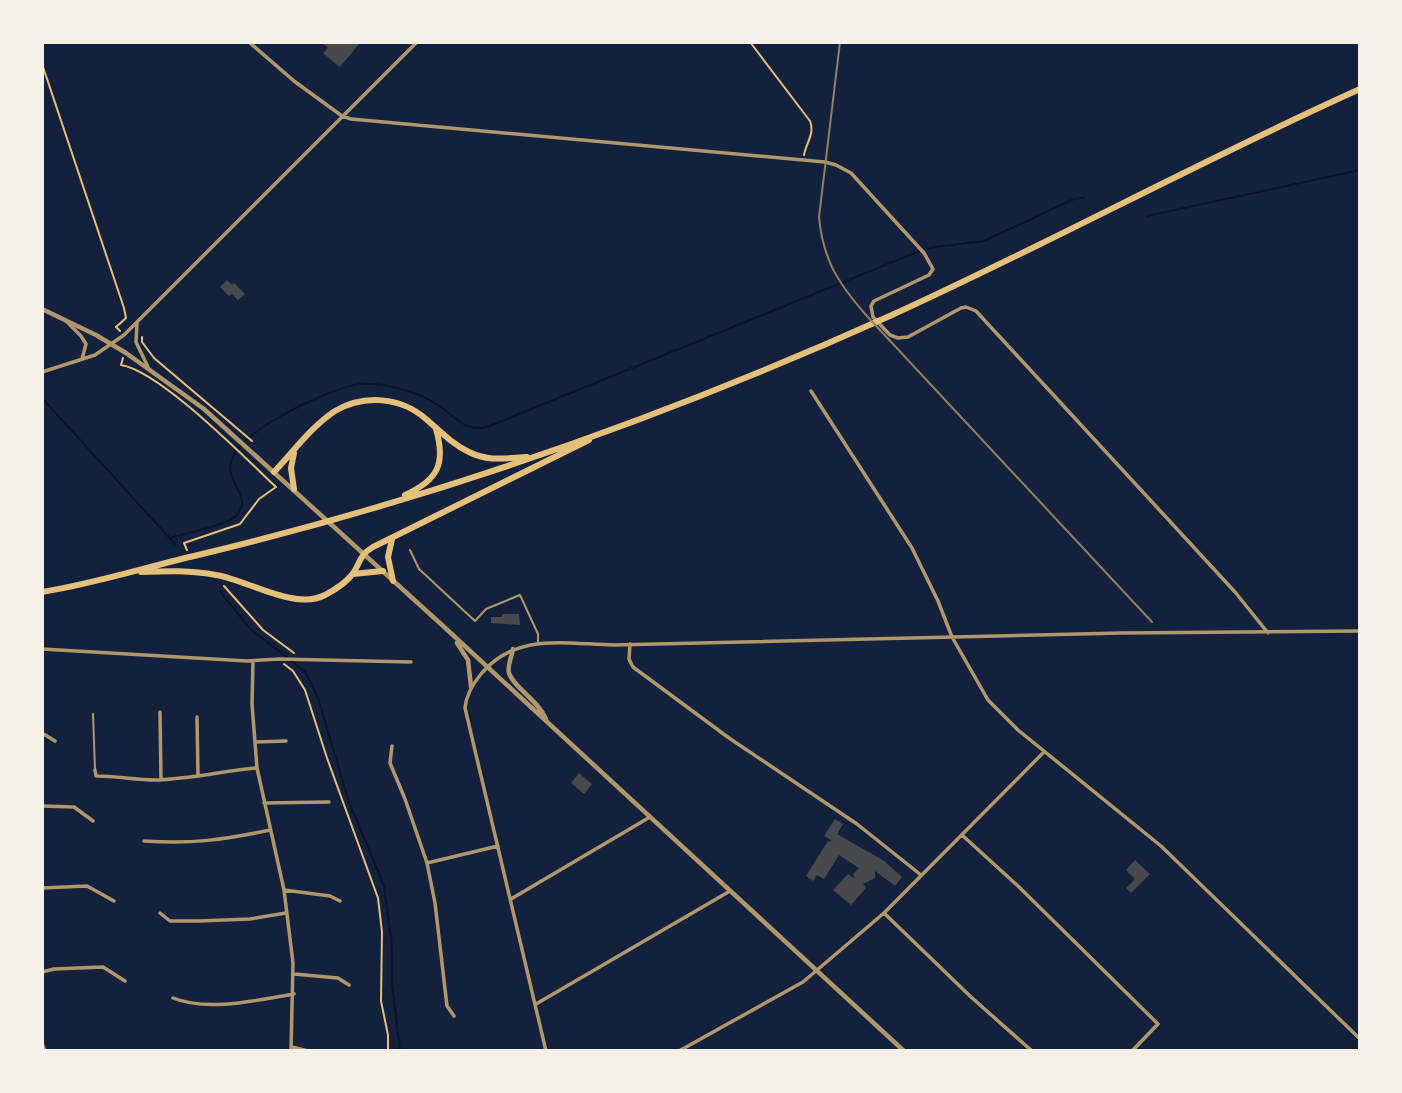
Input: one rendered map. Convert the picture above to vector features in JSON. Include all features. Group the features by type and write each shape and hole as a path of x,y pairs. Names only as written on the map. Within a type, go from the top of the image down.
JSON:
{"main road":[{"path":"42,592 125,574 381,506 610,429 772,367 891,315 1360,89"},
{"path":"274,472 322,421 349,404 367,400 382,400 410,407 457,445 481,457 503,459 536,456"},
{"path":"381,506 422,487 436,473 441,453 435,427"},
{"path":"125,574 185,571 219,575 286,597 311,600 324,596 353,574 362,553 610,429"},
{"path":"294,489 291,468 296,448"},
{"path":"392,538 388,557 393,581"},
{"path":"353,574 383,571"}],"street":[{"path":"249,42 294,81 342,116 804,160 830,163 851,173 923,253 932,268 929,275 874,301 871,306 873,317 890,335 898,338 908,337 961,308 976,311 1235,592 1268,633"},
{"path":"42,372 81,360 112,345 417,42"},
{"path":"42,309 148,367 204,409 904,1051"},
{"path":"64,320 86,344 85,355 81,360"},
{"path":"137,322 136,342 148,367"},
{"path":"811,391 912,548 952,637 988,700 1004,719 1161,846 1360,1039"},
{"path":"546,1051 465,708 471,687 487,667 513,649 538,643 630,644 1360,631"},
{"path":"453,636 468,660 471,687"},
{"path":"630,644 629,659 633,667 729,738 857,824 921,875"},
{"path":"42,649 253,661 280,659 411,662"},
{"path":"513,649 509,667 511,676 541,706 547,723"},
{"path":"253,661 251,704 257,768 284,890 294,974 292,1049 307,1051"},
{"path":"160,712 160,780"},
{"path":"197,717 198,776"},
{"path":"42,733 55,741"},
{"path":"255,743 286,741"},
{"path":"392,746 390,763 427,863 435,903 447,1006 454,1016"},
{"path":"679,1051 803,982 817,971 884,913 1044,752"},
{"path":"94,770 96,776 117,776 122,780 160,780 257,768"},
{"path":"264,803 329,802"},
{"path":"42,806 74,807 93,821"},
{"path":"511,899 650,817"},
{"path":"144,841 213,842 270,831"},
{"path":"962,835 1018,886 1158,1024 1132,1051"},
{"path":"427,863 498,846"},
{"path":"42,888 87,886 114,901"},
{"path":"284,890 330,896 340,901"},
{"path":"536,1004 730,891"},
{"path":"160,913 170,921 199,921 250,919 286,913"},
{"path":"884,913 971,997 1032,1051"},
{"path":"42,972 103,967 125,981"},
{"path":"294,974 338,978 349,985"},
{"path":"173,998 183,1002 229,1004 294,994"},
{"path":"42,1043 46,1051"}],"lane":[{"path":"410,550 419,569 474,621 486,609 520,596 538,634 538,643"},
{"path":"93,714 94,770"}],"path":[{"path":"750,42 810,121 811,139 804,160"},
{"path":"42,65 124,308 126,318 116,327"},
{"path":"142,330 142,342 154,358 252,440"},
{"path":"121,365 134,368 166,389 276,487 259,499 240,524 184,543 188,551"},
{"path":"224,586 263,629 303,660"},
{"path":"280,659 293,671 305,690 378,898 382,932 382,1000 388,1051"}],"building":[{"path":"321,42 359,44 340,67 323,53 328,48"},
{"path":"227,280 245,294 238,300 220,287"},
{"path":"502,614 519,614 520,625 491,623 491,617 502,617"},
{"path":"579,773 592,784 584,794 571,783"},
{"path":"835,819 843,824 837,834 884,861 902,877 895,886 875,871 875,878 863,884 866,888 851,905 833,890 848,874 855,879 853,874 859,868 839,855 824,879 817,875 813,881 806,876 828,841 830,842 831,840 824,836"},
{"path":"1135,860 1150,874 1131,893 1126,888 1135,879 1126,870"}],"waterway":[{"path":"1147,216 1360,170"},
{"path":"170,538 215,526 236,516 242,502 230,469 237,450 249,438 283,415 337,390 360,384 396,388 429,400 467,426 487,427 927,248 984,241 1074,199 1084,198"},
{"path":"42,398 175,544"},
{"path":"220,591 250,629 287,657"},
{"path":"292,661 306,673 318,698 348,799 384,886 400,1051"}],"railway":[{"path":"840,42 819,217 824,246 834,270 847,292 866,315 1152,622"}]}
